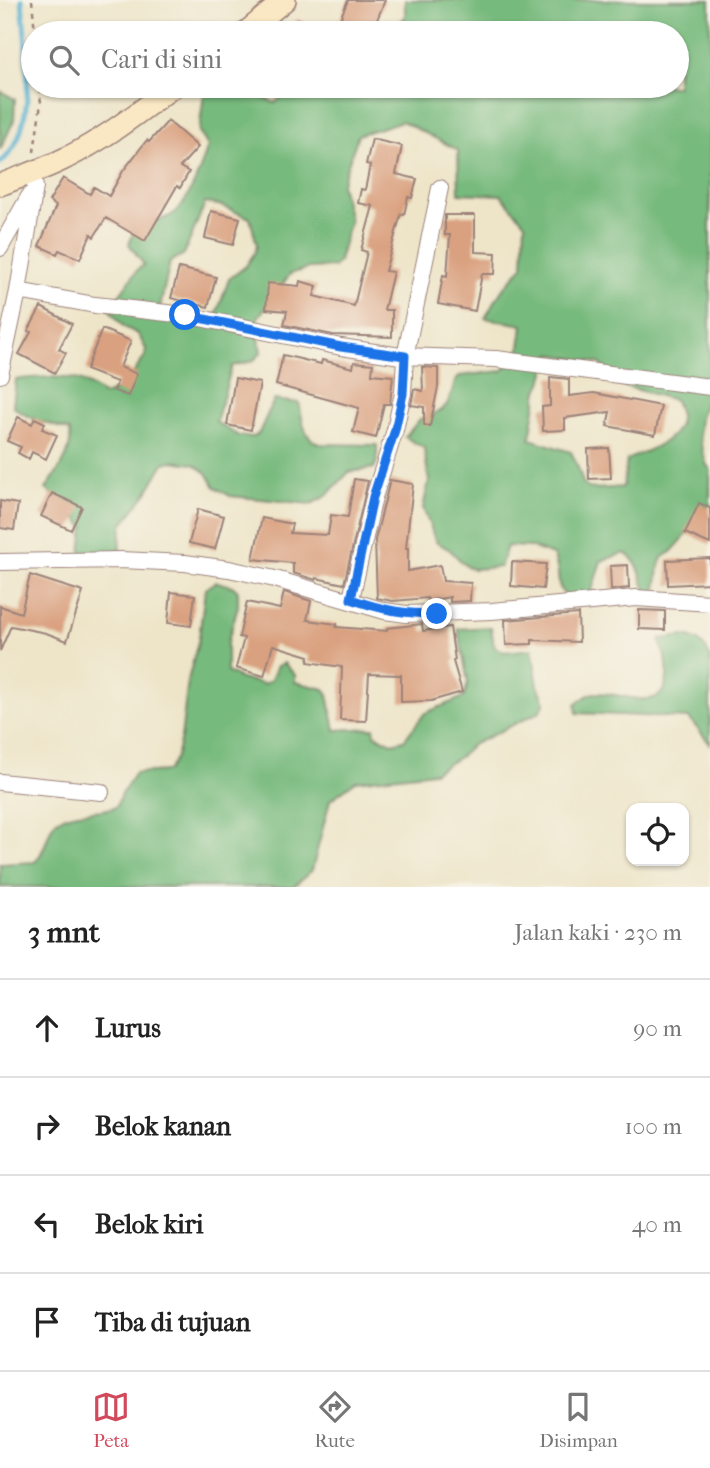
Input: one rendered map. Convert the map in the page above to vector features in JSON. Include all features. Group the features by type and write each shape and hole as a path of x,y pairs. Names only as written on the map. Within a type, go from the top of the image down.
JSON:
{"main road":[{"path":"260,21 285,0"},
{"path":"0,185 33,179 124,124 158,98"}],"street":[{"path":"0,248 33,179"},
{"path":"0,375 18,291 33,179"},
{"path":"351,599 373,497 395,430 403,394 405,356 440,188"},
{"path":"18,291 95,305 185,315 341,347 405,356 496,359 710,387"},
{"path":"0,562 121,560 185,563 241,572 405,614 492,611 636,598 710,603"},
{"path":"0,782 102,792"}],"path":[{"path":"33,0 34,21"},
{"path":"33,179 40,98"}],"green space":[{"path":"405,0 710,0 710,397 701,413 699,430 704,457 710,468 710,505 671,552 662,558 655,591 646,591 636,564 624,553 601,561 591,593 587,598 575,598 562,592 553,555 531,547 507,546 500,567 473,569 436,542 423,508 429,481 424,448 405,437 420,419 442,410 460,376 502,371 519,355 523,325 485,318 502,290 523,266 525,223 501,195 459,193 458,150 402,121 358,135 341,185 350,220 339,261 334,267 309,268 290,274 257,319 261,353 253,361 232,366 216,422 239,436 254,437 259,433 274,400 299,403 306,433 314,441 320,444 377,445 374,468 349,472 325,497 311,504 230,496 215,487 207,473 194,464 172,461 164,463 146,494 122,525 119,554 81,553 84,527 69,508 46,489 67,454 70,431 33,418 13,406 16,380 48,377 79,380 105,395 125,386 145,356 146,349 138,334 124,327 109,309 138,269 144,265 129,244 136,225 170,216 183,204 194,185 208,146 199,132 203,98 265,98 275,103 281,98 689,98 689,21 401,21 405,17","holes":["205,203 219,205 250,218 257,245 255,252 246,266 229,279 213,324 197,327 166,320 160,307 170,262 184,254","550,354 599,363 624,386 675,400 680,416 679,425 669,439 627,460 623,487 589,488 582,481 571,452 530,439 538,390"]},
{"path":"0,91 15,99 14,120 0,150"},
{"path":"217,582 232,586 238,591 238,606 227,644 227,672 241,679 264,684 271,680 277,666 284,663 295,675 295,682 324,689 328,695 335,730 374,728 375,735 392,743 404,740 425,713 464,697 468,682 458,629 491,627 494,646 504,652 532,649 538,686 545,702 539,712 472,745 461,756 434,772 356,781 330,800 312,870 293,887 0,887 0,864 35,862 54,823 59,819 116,807 135,773 168,771 176,757 181,738 188,680 199,638 205,590"},
{"path":"684,636 700,643 710,658 710,744 689,718 577,713 576,704 594,693 643,699 654,698 662,693 667,665 660,639"}],"building":[{"path":"348,0 385,0 378,21 339,21"},
{"path":"168,121 198,147 180,167 189,172 180,188 177,186 145,241 106,218 94,237 91,234 80,259 59,250 57,254 39,246 56,206 49,201 63,178 90,194 94,187 109,196 123,171 147,140 149,142"},
{"path":"372,139 402,146 396,174 417,179 412,198 408,197 404,215 401,214 385,271 393,272 384,310 392,310 392,337 333,335 284,325 287,311 266,309 268,283 299,286 300,281 317,286 314,296 354,306 367,252 361,250 373,206 358,203 361,189 365,190 370,165 366,164"},
{"path":"211,211 240,218 233,245 205,238"},
{"path":"445,215 475,215 475,252 496,253 495,274 482,274 475,311 438,304 443,275 447,276 450,235 445,235"},
{"path":"179,268 216,277 208,307 171,298"},
{"path":"41,307 72,324 59,349 66,353 55,373 19,354"},
{"path":"102,329 131,341 120,367 137,374 128,396 114,391 117,382 86,370"},
{"path":"283,355 321,364 322,360 353,368 354,362 373,364 372,374 393,376 390,404 384,404 376,438 353,432 359,408 276,385"},
{"path":"422,367 438,368 438,387 430,426 424,425 424,407 411,405 414,389 423,391"},
{"path":"550,377 569,379 569,396 594,393 661,406 655,435 607,426 610,412 565,418 565,430 543,431 542,407 550,406"},
{"path":"235,378 260,383 251,430 227,425"},
{"path":"18,417 32,424 35,418 45,423 42,429 57,435 46,459 32,452 29,459 18,453 21,447 7,441"},
{"path":"609,448 611,478 589,479 588,449"},
{"path":"354,479 368,481 344,584 293,573 293,563 253,559 262,518 292,524 290,533 328,535 331,515 348,517"},
{"path":"390,480 413,484 406,548 408,571 440,565 443,581 471,583 470,601 450,602 450,597 428,601 427,598 393,601 377,598 375,540"},
{"path":"52,493 82,507 71,530 41,516"},
{"path":"0,501 18,504 14,530 0,528"},
{"path":"699,503 710,508 710,544 685,533"},
{"path":"198,509 224,516 215,549 189,543"},
{"path":"710,558 710,583 668,585 667,560"},
{"path":"512,562 546,564 543,589 511,586"},
{"path":"628,565 629,588 611,590 610,566"},
{"path":"30,575 83,592 67,641 46,633 11,626 0,651 0,606 21,613"},
{"path":"171,592 195,595 191,626 168,623"},
{"path":"284,592 311,601 307,620 337,624 336,627 387,631 387,628 422,624 423,631 450,627 453,661 462,692 431,701 401,702 401,675 369,674 366,721 340,720 342,667 308,662 309,656 273,645 264,676 236,668 244,638 239,637 247,602 280,609"},
{"path":"639,610 665,611 665,630 639,629"},
{"path":"578,614 579,642 532,640 532,644 506,645 505,620"}],"waterway":[{"path":"22,0 24,21"},
{"path":"0,163 13,148 21,130 27,98"}],"route":[{"path":"185,315 341,347 405,356 403,394 395,430 373,497 351,599 385,611 437,614"}]}
